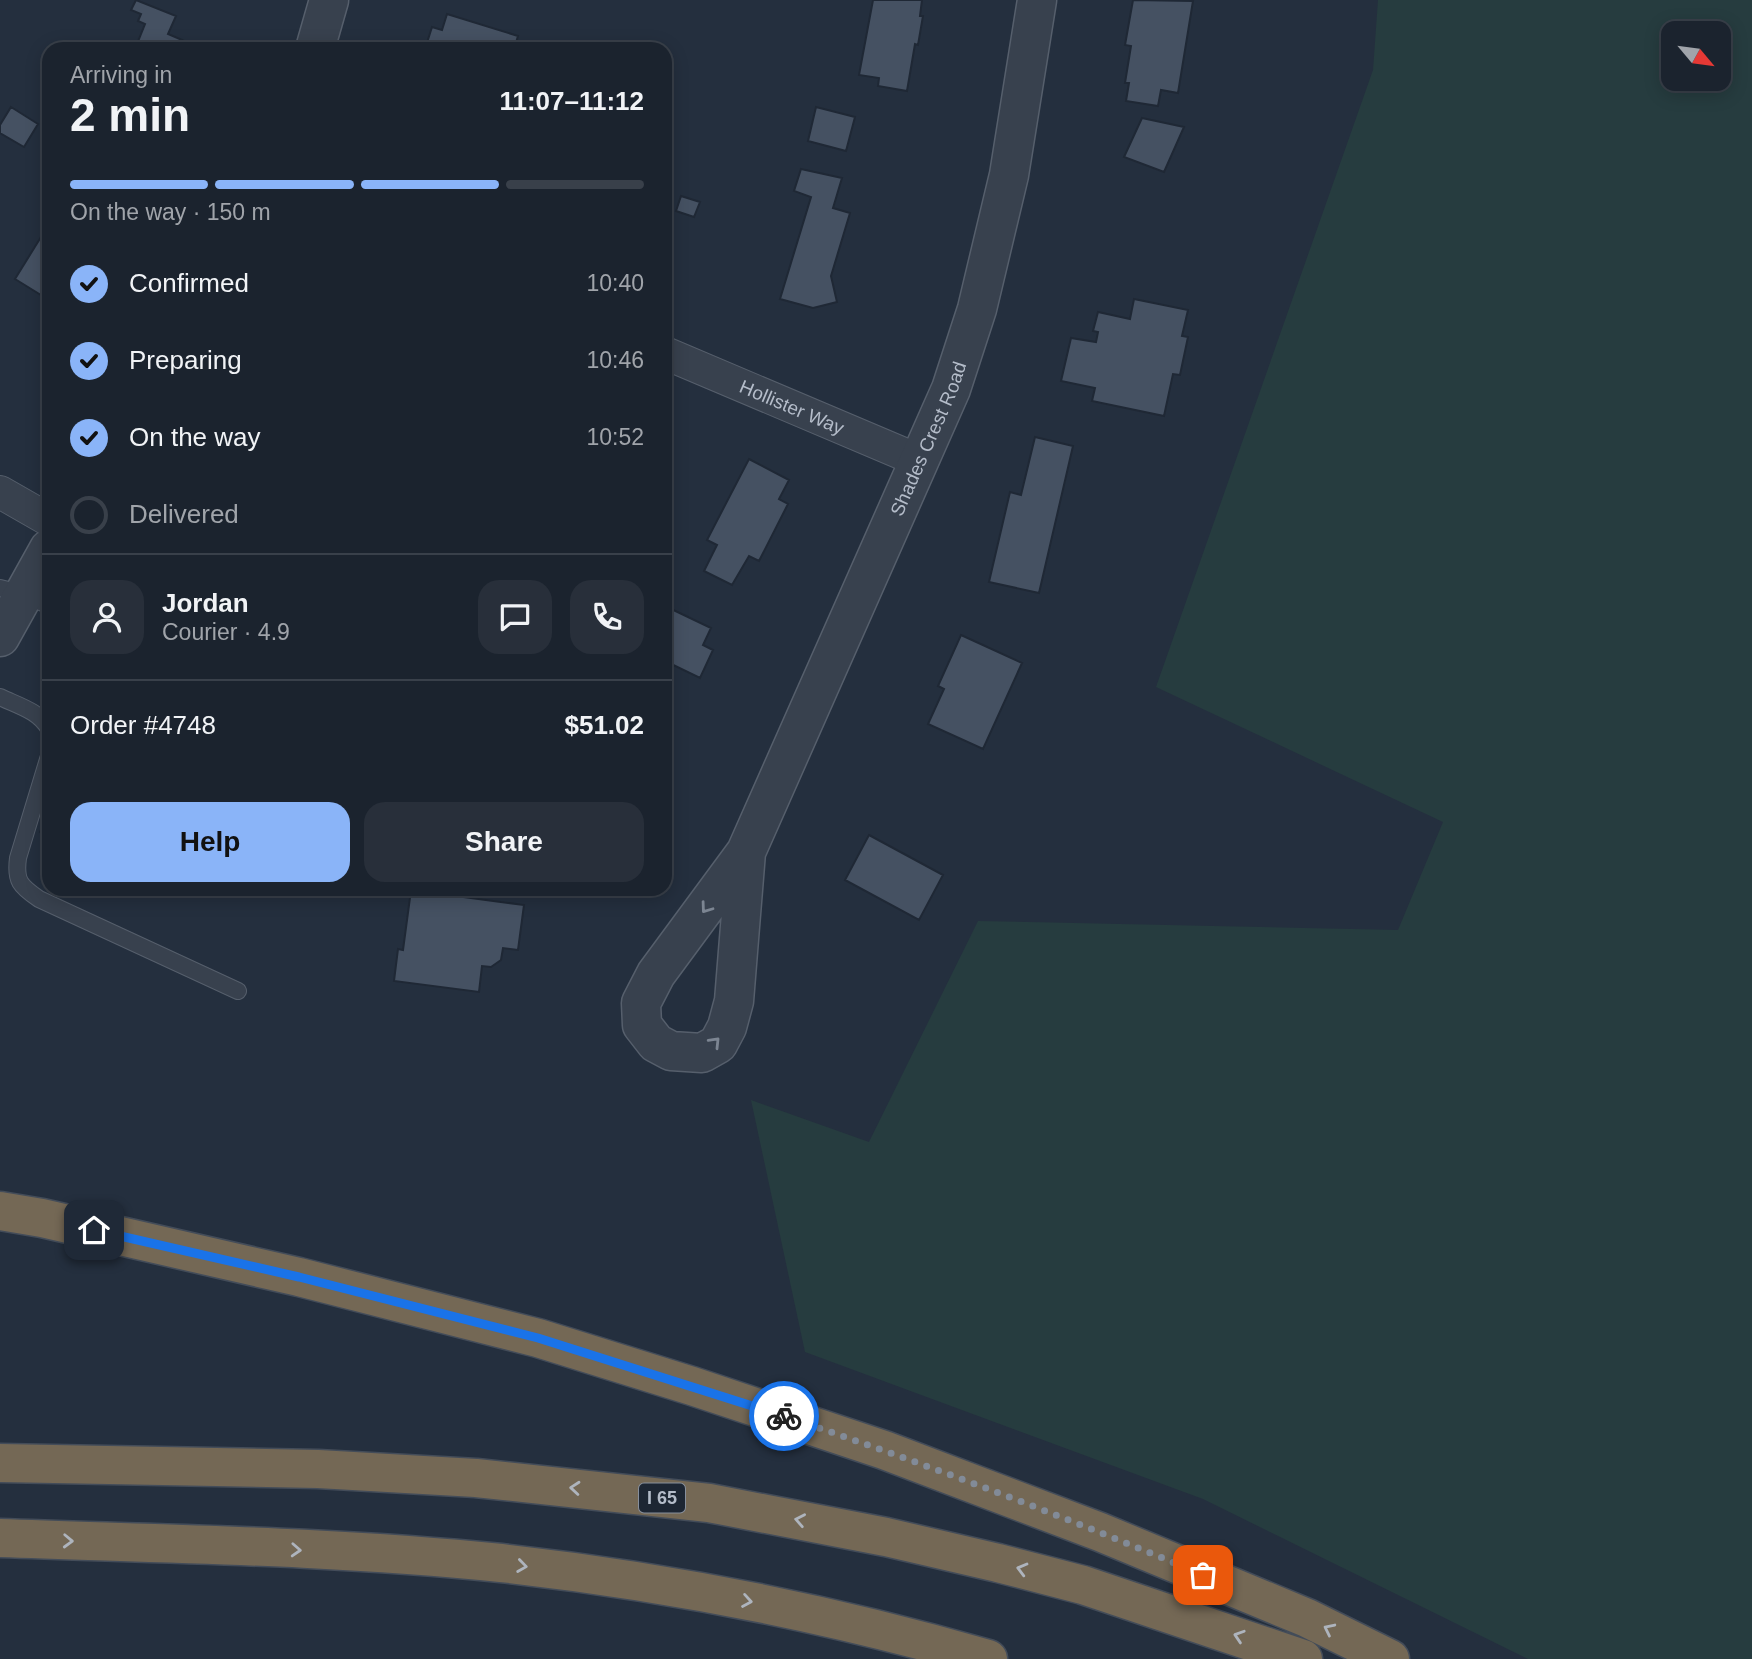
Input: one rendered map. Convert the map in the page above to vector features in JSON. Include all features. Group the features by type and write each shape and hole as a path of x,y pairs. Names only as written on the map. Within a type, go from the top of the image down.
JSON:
{"highway":[{"path":"0,1201 42,1218"},
{"path":"0,1211 42,1218 299,1277 538,1338 692,1386 884,1450 1100,1532 1307,1618 1390,1659"},
{"name":"I 65","path":"0,1463 318,1469 592,1489 709,1503 886,1536 1083,1585 1303,1659"},
{"path":"0,1538 234,1546 501,1563 651,1584 782,1608 921,1640 988,1659"}],"street":[{"path":"317,42 329,0"},
{"name":"Shades Crest Road","path":"746,852 734,1001 727,1027 718,1044 702,1053 671,1051 656,1043 642,1025 641,1003 656,974 746,852 951,389 977,309 1009,175 1037,0"},
{"name":"Hollister Way","path":"672,356 920,461"},
{"path":"0,492 42,516"},
{"path":"0,637 42,562"}],"lane":[{"path":"0,697 42,718"},
{"path":"42,780 16,871 25,890 38,899 238,991"}],"green space":[{"path":"1378,0 1752,0 1752,1659 1528,1659 1203,1499 805,1352 751,1100 869,1142 978,921 1398,930 1443,822 1156,687 1373,70"}],"building":[{"path":"136,0 176,16 168,34 187,42 138,42 145,24 138,21 141,14 131,10"},
{"path":"873,0 922,0 920,16 923,16 907,91 878,86 879,78 859,75"},
{"path":"1133,0 1193,1 1178,93 1161,90 1158,106 1126,101 1129,83 1125,83 1131,46 1125,45"},
{"path":"447,14 518,36 516,42 427,42 432,27 442,30"},
{"path":"11,107 38,124 24,147 0,133 0,125"},
{"path":"816,107 855,117 846,151 808,141"},
{"path":"1142,118 1184,127 1164,172 1124,157"},
{"path":"801,169 842,178 833,208 850,213 831,276 837,302 813,308 780,299 811,197 794,191"},
{"path":"681,196 700,202 694,217 676,211"},
{"path":"42,235 42,296 15,279"},
{"path":"1134,299 1188,310 1182,336 1188,337 1180,375 1173,374 1164,416 1092,401 1095,388 1061,381 1071,338 1096,342 1098,332 1093,331 1098,312 1130,319"},
{"path":"1035,437 1073,446 1039,593 989,582 1010,492 1021,495"},
{"path":"749,459 789,480 779,499 788,504 759,561 749,556 732,585 704,571 717,545 707,540"},
{"path":"672,609 711,628 703,645 713,650 700,678 672,664"},
{"path":"961,635 1022,663 983,749 928,724 944,689 938,686"},
{"path":"869,835 943,875 919,920 845,880"},
{"path":"410,896 456,896 524,905 518,950 503,948 501,960 491,967 482,966 479,992 394,981 398,949 403,950"}],"way so far":[{"path":"784,1416 884,1450 1100,1532 1203,1575"}],"route":[{"path":"94,1230 299,1277 538,1338 784,1416"}]}
